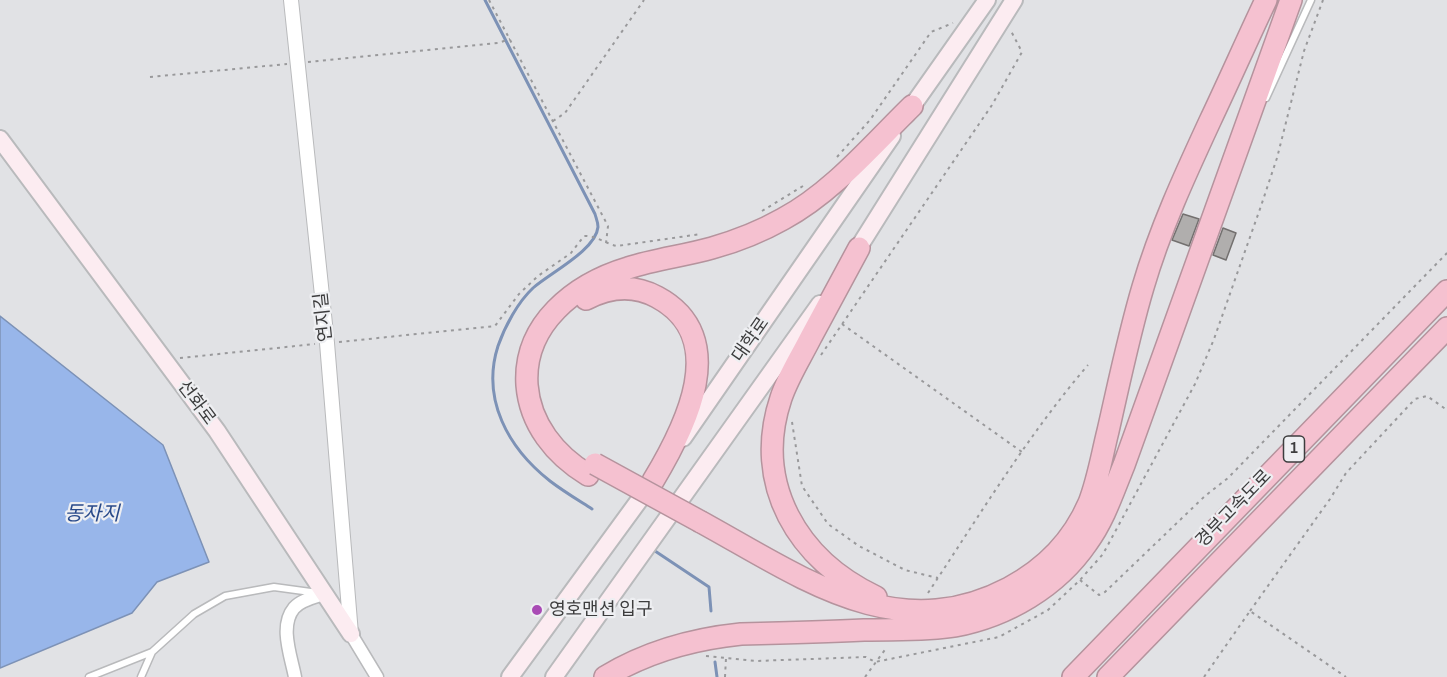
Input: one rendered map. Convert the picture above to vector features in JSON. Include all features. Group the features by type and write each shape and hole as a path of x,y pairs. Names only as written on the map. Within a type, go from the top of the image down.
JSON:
{"highway":[{"path":"912,106 828,187 809,203 783,219 732,243 642,264 604,277 576,292 548,319 532,344 528,363 527,388 530,406 537,423 551,444 568,461 591,469 698,527 813,583 837,594 914,620 940,610 962,607 1014,585 1043,566 1067,541 1079,523 1094,489 1135,316 1159,237 1183,179 1266,0"},
{"path":"605,677 650,654 705,638 914,620 964,624 989,617 1016,605 1048,584 1068,566 1087,544 1108,504 1124,465 1291,0"},
{"path":"859,248 796,364 782,396 773,439 776,481 780,498 798,533 820,559 846,580 890,603 914,620"},
{"path":"591,469 564,441 549,419 539,389 539,362 553,330 578,304 606,290 626,288 643,291 666,303 683,320 694,342 697,362 694,391 686,418 677,440 653,481"},
{"name":"경부고속도로","path":"1073,677 1447,291"},
{"name":"경부고속도로","path":"1108,677 1447,328"}],"main road":[{"name":"대학로","path":"510,677 653,481 987,0"},
{"path":"554,677 859,248 1014,0"},
{"name":"선화로","path":"0,140 217,431 351,634"}],"street":[{"name":"연지길","path":"291,0 327,343 351,634"},
{"path":"295,677 286,626 294,608 302,602 324,594"},
{"name":"선화로","path":"351,634 377,677"}],"lane":[{"path":"1263,105 1311,0"},
{"path":"1215,211 1254,126"},
{"path":"89,677 152,652 194,614 225,596 273,587 324,594"},
{"path":"141,677 152,652"}],"path":[{"path":"489,0 608,226 606,244"},
{"path":"554,122 565,113 644,0"},
{"path":"700,657 756,661 866,657 875,662 999,637 1048,610 1080,580 1103,554 1195,384 1214,339 1277,158 1304,51 1323,0"},
{"path":"816,362 992,105 1022,52 1004,16"},
{"path":"835,159 870,120 931,32 946,25 973,19"},
{"path":"150,77 509,40"},
{"path":"761,211 811,181"},
{"path":"164,360 495,326 519,294 571,253 584,236 617,246 706,233"},
{"path":"1080,580 1099,595 1105,592 1205,496 1228,478 1447,253"},
{"path":"842,324 1022,452"},
{"path":"928,593 1022,452 1067,390 1088,366"},
{"path":"1204,677 1346,473 1415,399 1427,396 1447,410"},
{"path":"792,414 794,445 802,486 828,524 859,546 905,570 938,578"},
{"path":"1250,611 1346,677"},
{"path":"865,677 887,648"},
{"path":"725,677 726,658"}],"water":[{"name":"동자지","path":"0,316 163,445 209,562 157,582 132,613 0,668"}],"building":[{"path":"1183,214 1199,219 1189,246 1172,240"},
{"path":"1223,228 1236,233 1226,260 1213,255"}],"waterway":[{"path":"485,0 595,214 598,227 589,244 533,288 512,315 498,346 494,366 493,385 496,403 511,438 535,468 565,492 592,509"},
{"path":"655,551 709,587 711,611"},
{"path":"715,662 717,677"}],"place":[{"name":"영호맨션 입구","path":"537,610"}]}
